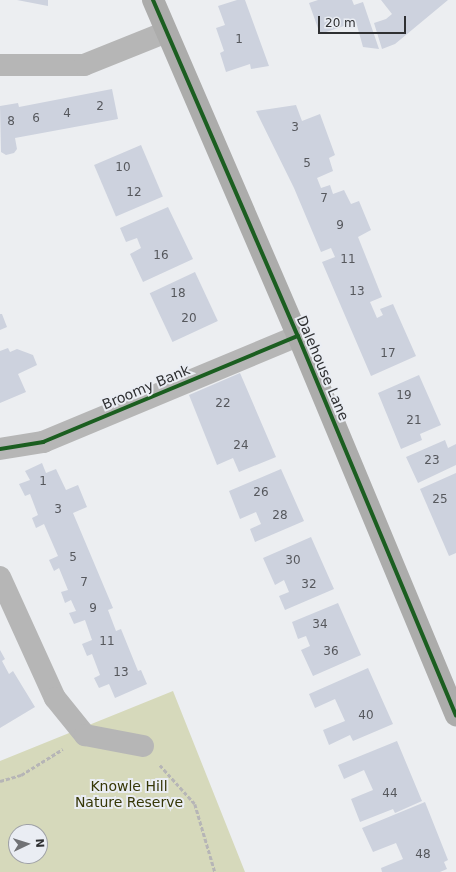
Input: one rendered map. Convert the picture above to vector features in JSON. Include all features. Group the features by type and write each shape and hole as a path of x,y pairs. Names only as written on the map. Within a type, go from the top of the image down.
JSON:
{"street":[{"name":"Dalehouse Lane","path":"153,0 298,336 456,715"},
{"path":"0,65 84,64 166,32"},
{"name":"Broomy Bank","path":"0,449 43,442 298,336"},
{"path":"0,577 55,698 85,735 143,746"}],"path":[{"path":"0,781 21,775 85,735"},
{"path":"143,746 195,804 215,872"}],"green space":[{"name":"Knowle Hill Nature Reserve","path":"173,691 245,872 0,872 0,761"}],"building":[{"path":"17,0 48,0 48,6"},
{"path":"237,0 245,0 269,66 251,69 250,64 226,72 220,53 224,51 216,28 225,25 218,6"},
{"path":"318,0 352,0 354,5 363,2 379,49 363,47 356,22 320,34 309,3"},
{"path":"381,0 448,0 395,44 382,49 374,23 386,19 392,14"},
{"path":"112,89 118,119 15,138 17,149 14,153 6,155 1,152 0,106 18,103 19,107"},
{"path":"296,105 302,121 320,114 335,155 329,158 333,171 317,178 321,188 330,185 333,194 344,190 351,204 359,201 371,230 358,237 382,297 370,302 377,318 383,315 380,309 393,304 416,356 371,376 322,262 335,257 331,248 321,252 294,188 256,111"},
{"path":"141,145 163,197 116,216 94,165"},
{"path":"168,207 193,259 143,282 130,254 141,248 137,238 126,242 120,228"},
{"path":"195,272 218,321 173,342 150,293"},
{"path":"0,314 2,314 7,327 0,330"},
{"path":"8,348 10,352 17,349 33,355 37,365 18,374 26,392 0,403 0,351"},
{"path":"240,373 276,457 239,472 233,458 217,465 189,395"},
{"path":"419,375 441,425 420,434 422,440 401,449 378,393"},
{"path":"445,440 448,448 456,444 456,465 418,483 406,457"},
{"path":"42,463 46,473 56,469 66,490 78,485 87,507 73,513 113,608 108,610 116,631 121,629 138,671 141,670 147,684 115,698 109,684 99,688 94,678 100,675 92,654 87,656 82,644 92,640 85,620 74,624 69,613 76,611 71,600 65,603 61,592 68,590 59,568 54,571 49,560 58,556 44,524 36,528 32,518 38,515 30,494 25,496 19,484 30,480 25,471"},
{"path":"281,469 304,521 255,542 250,529 261,524 256,512 240,519 229,491"},
{"path":"456,473 456,553 449,556 420,489"},
{"path":"311,537 334,589 285,610 279,596 289,592 284,580 275,585 263,558"},
{"path":"338,603 361,655 313,676 301,650 310,646 306,636 298,639 292,622"},
{"path":"0,650 5,659 2,661 9,674 13,671 35,707 0,728"},
{"path":"368,668 393,724 353,741 350,735 329,745 323,730 345,721 335,699 315,708 309,694"},
{"path":"397,741 422,801 395,813 393,809 360,822 351,799 373,790 364,770 344,779 338,765"},
{"path":"425,802 448,860 444,862 447,869 440,872 382,872 381,868 403,859 396,843 373,852 362,828"}],"cycle path":[{"path":"153,0 298,336 456,715"},
{"path":"0,449 43,442 298,336"}]}
